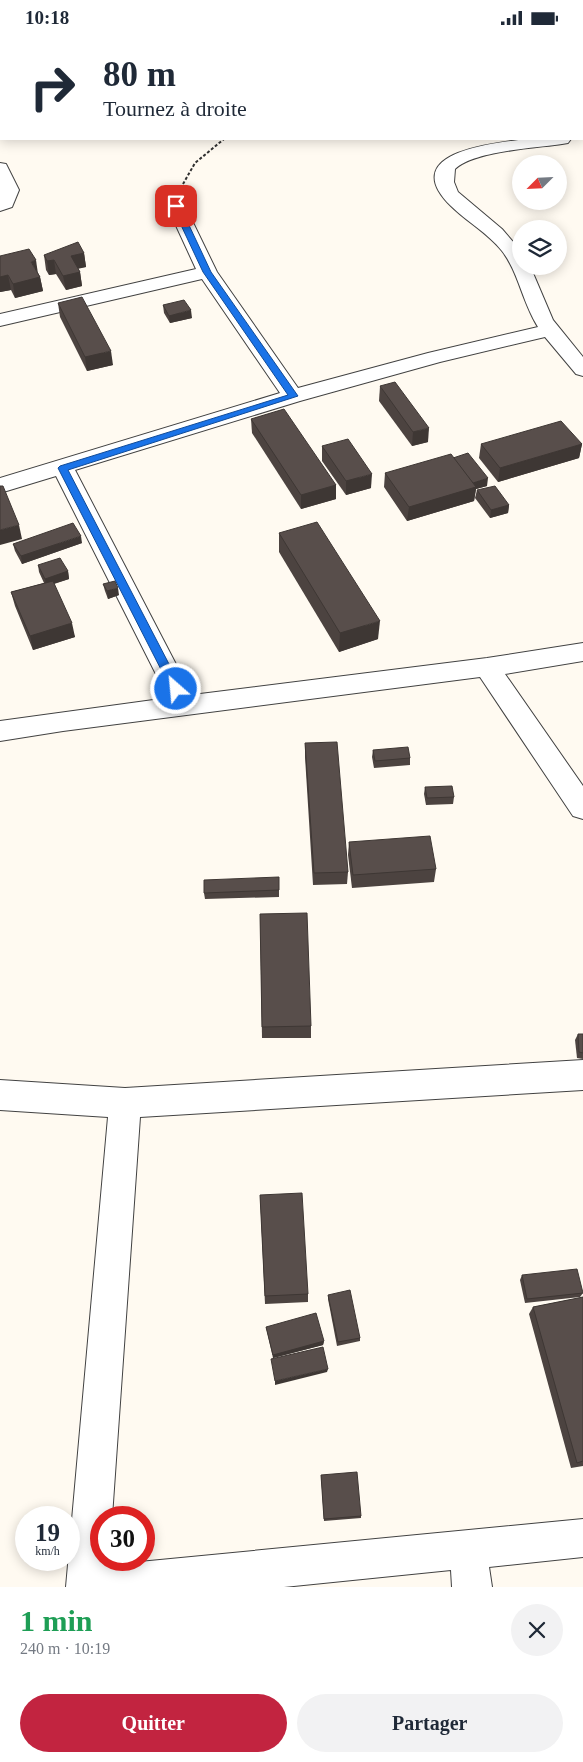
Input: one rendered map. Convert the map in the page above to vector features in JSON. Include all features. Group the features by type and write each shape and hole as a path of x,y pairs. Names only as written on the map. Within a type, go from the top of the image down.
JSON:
{"street":[{"path":"548,140 520,142 456,159 448,165 444,178 451,196 490,228 510,248 522,268 526,287 550,330 583,370"},
{"path":"0,168 10,189 6,203 0,206"},
{"path":"176,206 207,272 294,396"},
{"path":"0,321 207,272"},
{"path":"0,486 294,396 436,357 550,330"},
{"path":"63,468 185,707"},
{"path":"0,731 63,721 185,707 487,667 583,652"},
{"path":"487,667 583,808"},
{"path":"0,1095 125,1103 583,1075"},
{"path":"125,1103 87,1587 583,1538"},
{"path":"468,1548 472,1587"}],"path":[{"path":"176,206 188,169 201,155 223,140"}],"building":[{"path":"78,242 84,253 71,256 80,272 63,276 54,260 47,261 44,255"},
{"path":"29,249 36,260 31,262 40,277 13,284 8,275 0,277 0,256"},
{"path":"82,297 111,351 85,357 58,303"},
{"path":"184,300 191,310 169,316 163,305"},
{"path":"395,382 429,428 413,432 380,386"},
{"path":"284,409 336,485 301,495 251,419"},
{"path":"561,421 582,444 500,468 481,444"},
{"path":"348,439 372,474 346,481 322,446"},
{"path":"468,453 488,478 473,483 453,458"},
{"path":"451,454 476,487 409,507 385,473"},
{"path":"0,486 3,486 19,525 0,530"},
{"path":"495,486 509,505 491,510 477,490"},
{"path":"317,522 380,621 340,633 279,533"},
{"path":"73,523 81,536 21,556 13,544"},
{"path":"60,558 68,571 45,579 38,565"},
{"path":"53,581 72,623 30,636 11,592"},
{"path":"115,581 118,588 107,591 103,584"},
{"path":"337,742 348,872 314,873 305,743"},
{"path":"408,747 410,758 375,761 373,750"},
{"path":"452,786 454,797 427,798 425,787"},
{"path":"430,836 436,869 353,875 349,842"},
{"path":"279,877 279,890 204,893 204,880"},
{"path":"307,913 311,1026 262,1027 260,914"},
{"path":"578,1034 583,1034 583,1053 579,1052"},
{"path":"302,1193 308,1294 265,1296 260,1195"},
{"path":"577,1269 583,1293 527,1299 522,1275"},
{"path":"350,1290 360,1338 338,1342 328,1295"},
{"path":"583,1297 583,1461 577,1463 533,1307"},
{"path":"316,1313 324,1341 273,1355 266,1327"},
{"path":"323,1347 328,1369 275,1381 271,1359"},
{"path":"357,1472 361,1516 324,1519 321,1475"}],"route":[{"path":"176,206 207,272 294,396 63,468 176,689"}]}
